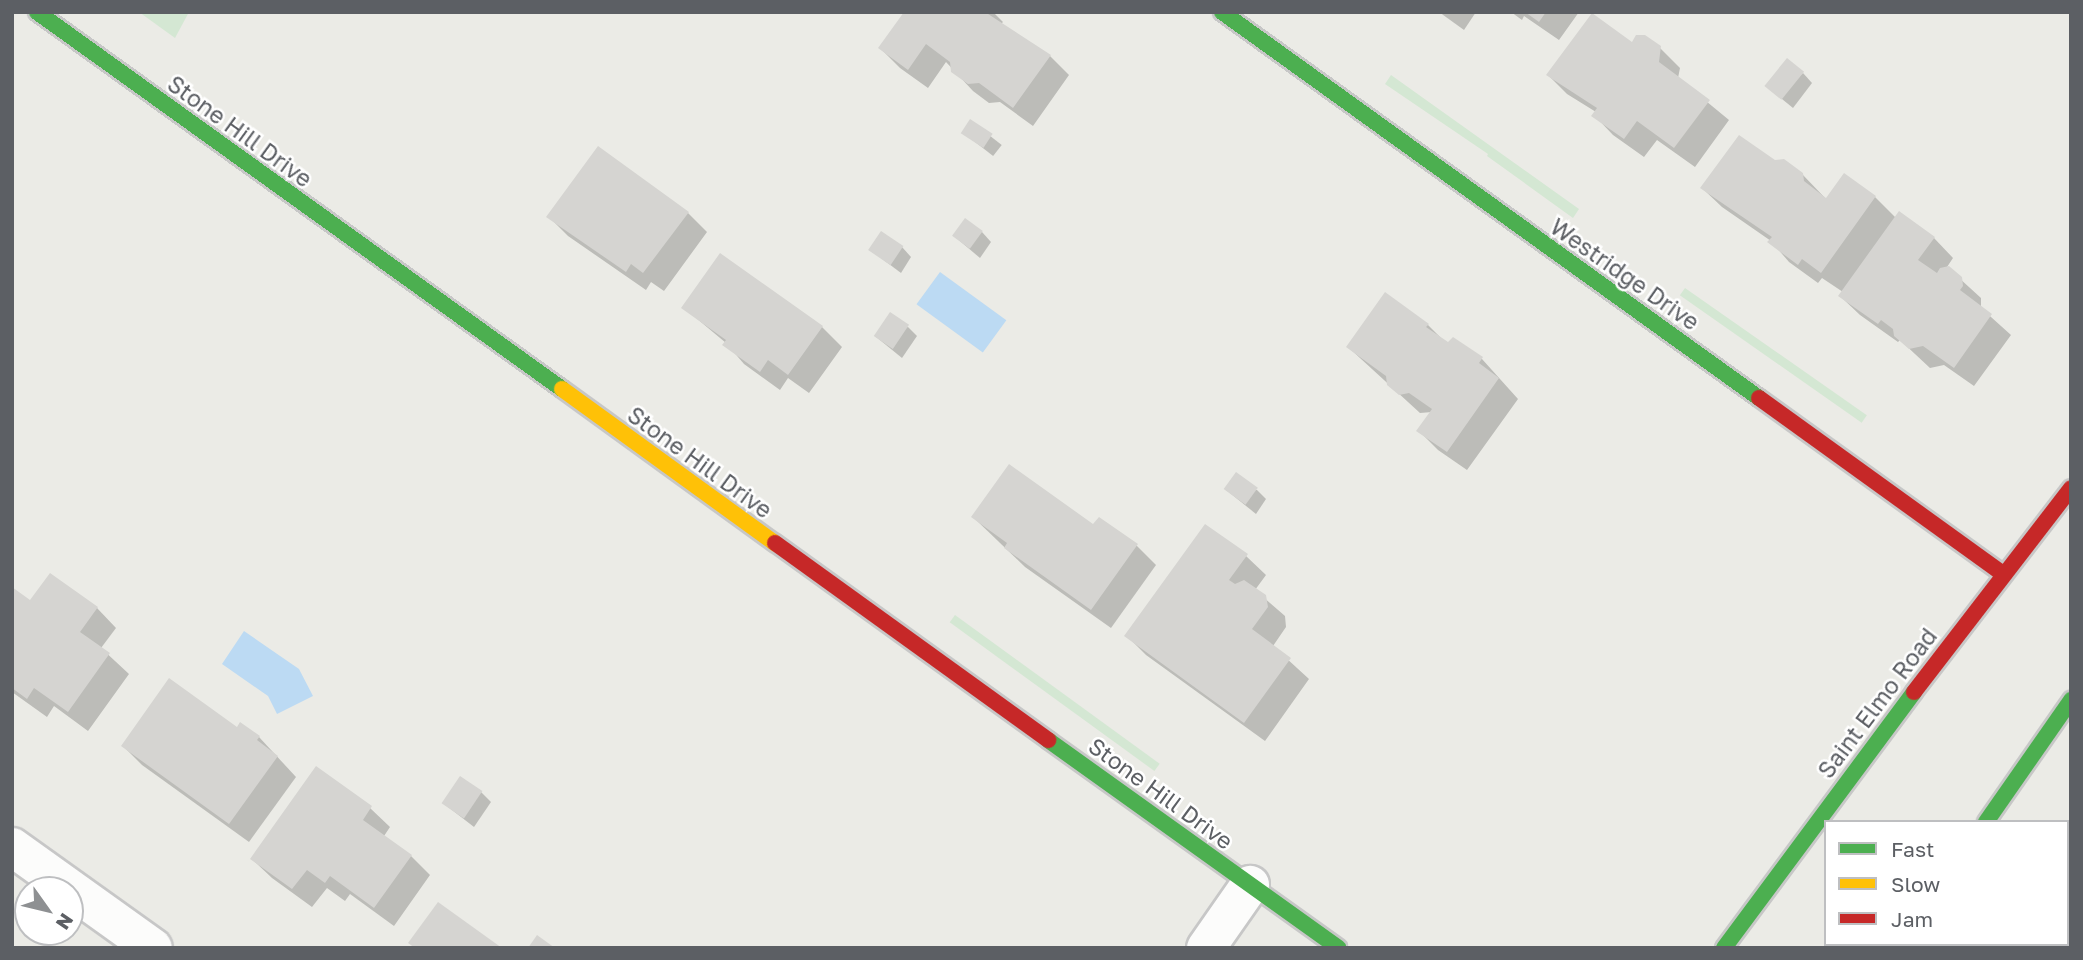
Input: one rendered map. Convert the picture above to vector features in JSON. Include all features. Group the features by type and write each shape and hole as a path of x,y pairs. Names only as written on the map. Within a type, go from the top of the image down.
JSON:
{"street":[{"name":"Stone Hill Drive","path":"37,12 1338,948"},
{"name":"Westridge Drive","path":"1222,12 2002,573"},
{"name":"Saint Elmo Road","path":"1724,948 2002,573 2071,488"},
{"path":"1987,820 2071,700"},
{"path":"12,847 153,948"},
{"path":"1206,948 1250,886"}],"green space":[{"path":"139,12 189,12 175,38"},
{"path":"1391,75 1579,209 1573,218 1487,156 1488,154 1385,84"},
{"path":"1685,288 1867,415 1862,423 1680,295"},
{"path":"955,615 1160,764 1154,771 950,622"}],"water":[{"path":"940,272 1006,320 983,353 916,304"},
{"path":"244,631 299,669 313,696 277,714 268,696 222,664"}],"building":[{"path":"904,12 985,12 1051,55 1013,108 979,83 968,84 951,72 950,62 926,44 908,70 878,48"},
{"path":"1525,12 1546,12 1539,22"},
{"path":"1592,13 1632,42 1636,35 1645,35 1661,46 1659,62 1710,100 1674,148 1637,121 1624,139 1591,116 1597,108 1546,75"},
{"path":"1787,58 1804,72 1781,100 1764,86"},
{"path":"970,119 993,134 983,148 961,133"},
{"path":"1739,135 1775,160 1784,159 1803,173 1804,181 1826,198 1844,173 1876,196 1821,273 1802,259 1798,265 1767,242 1772,237 1700,188"},
{"path":"598,146 689,212 643,273 631,264 626,272 546,217"},
{"path":"1899,211 1935,237 1918,260 1937,273 1940,268 1949,266 1962,277 1963,286 1960,290 1992,314 1954,368 1923,346 1909,349 1894,336 1893,329 1881,320 1878,324 1838,296"},
{"path":"965,218 983,231 970,249 952,236"},
{"path":"881,231 903,246 891,265 868,250"},
{"path":"720,253 823,326 788,375 768,360 760,372 722,345 726,340 681,308"},
{"path":"1385,292 1429,324 1426,327 1448,342 1453,337 1483,357 1479,363 1499,378 1447,452 1416,431 1432,409 1409,393 1399,395 1387,385 1386,376 1346,347"},
{"path":"890,312 909,325 893,349 874,336"},
{"path":"1009,464 1093,524 1099,517 1138,544 1091,610 1004,548 1007,543 971,517"},
{"path":"1236,472 1258,488 1245,505 1224,489"},
{"path":"1205,524 1248,554 1229,580 1235,584 1244,580 1266,595 1268,607 1252,629 1291,658 1244,723 1124,636"},
{"path":"50,573 98,607 80,632 110,653 68,712 34,688 27,699 12,688 12,587 30,600"},
{"path":"169,678 237,727 240,722 260,736 257,740 278,756 229,824 121,746"},
{"path":"316,766 372,806 363,820 412,855 374,908 330,876 325,883 307,870 292,889 250,859"},
{"path":"460,776 482,791 464,818 442,803"},
{"path":"438,902 502,948 415,948 408,943"},
{"path":"537,935 555,948 528,948"}],"traffic: fast":[{"path":"37,12 562,389"},
{"path":"1222,12 1759,398"},
{"path":"1724,948 1914,692"},
{"path":"1987,820 2071,700"},
{"path":"1048,740 1338,948"}],"traffic: slow":[{"path":"562,389 775,543"}],"traffic: jam":[{"path":"1759,398 2002,573"},
{"path":"1914,692 2071,488"},
{"path":"775,543 1048,740"}]}
